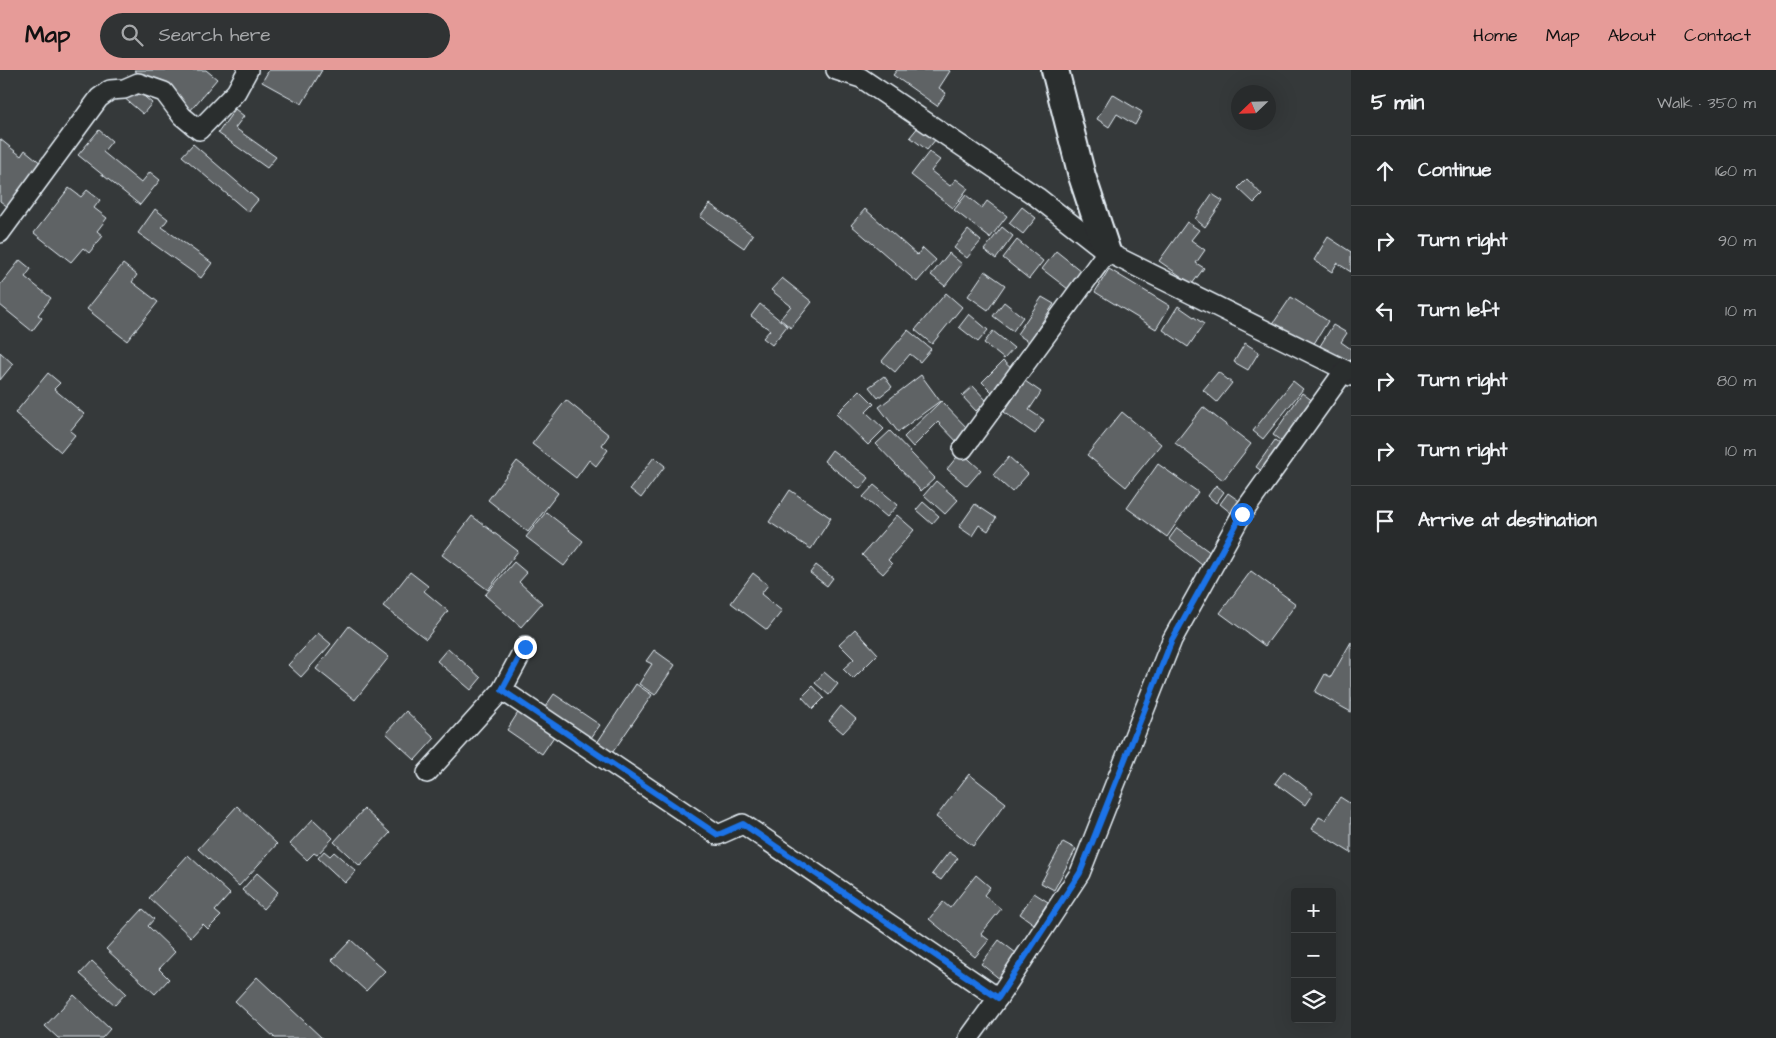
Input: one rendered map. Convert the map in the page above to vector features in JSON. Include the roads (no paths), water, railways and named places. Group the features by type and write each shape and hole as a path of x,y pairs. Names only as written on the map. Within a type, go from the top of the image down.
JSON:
{"street":[{"path":"0,233 99,98 110,90 124,89 138,83 164,92 182,116 199,130 236,92 248,70"},
{"path":"836,70 860,78 1037,197 1107,252 1348,373 1242,514 1172,640 1080,873 998,998 969,1038"},
{"path":"1055,70 1082,176 1107,252"},
{"path":"963,448 1107,252"},
{"path":"426,773 502,690 525,647"},
{"path":"502,690 718,835 743,824 998,998"}]}
